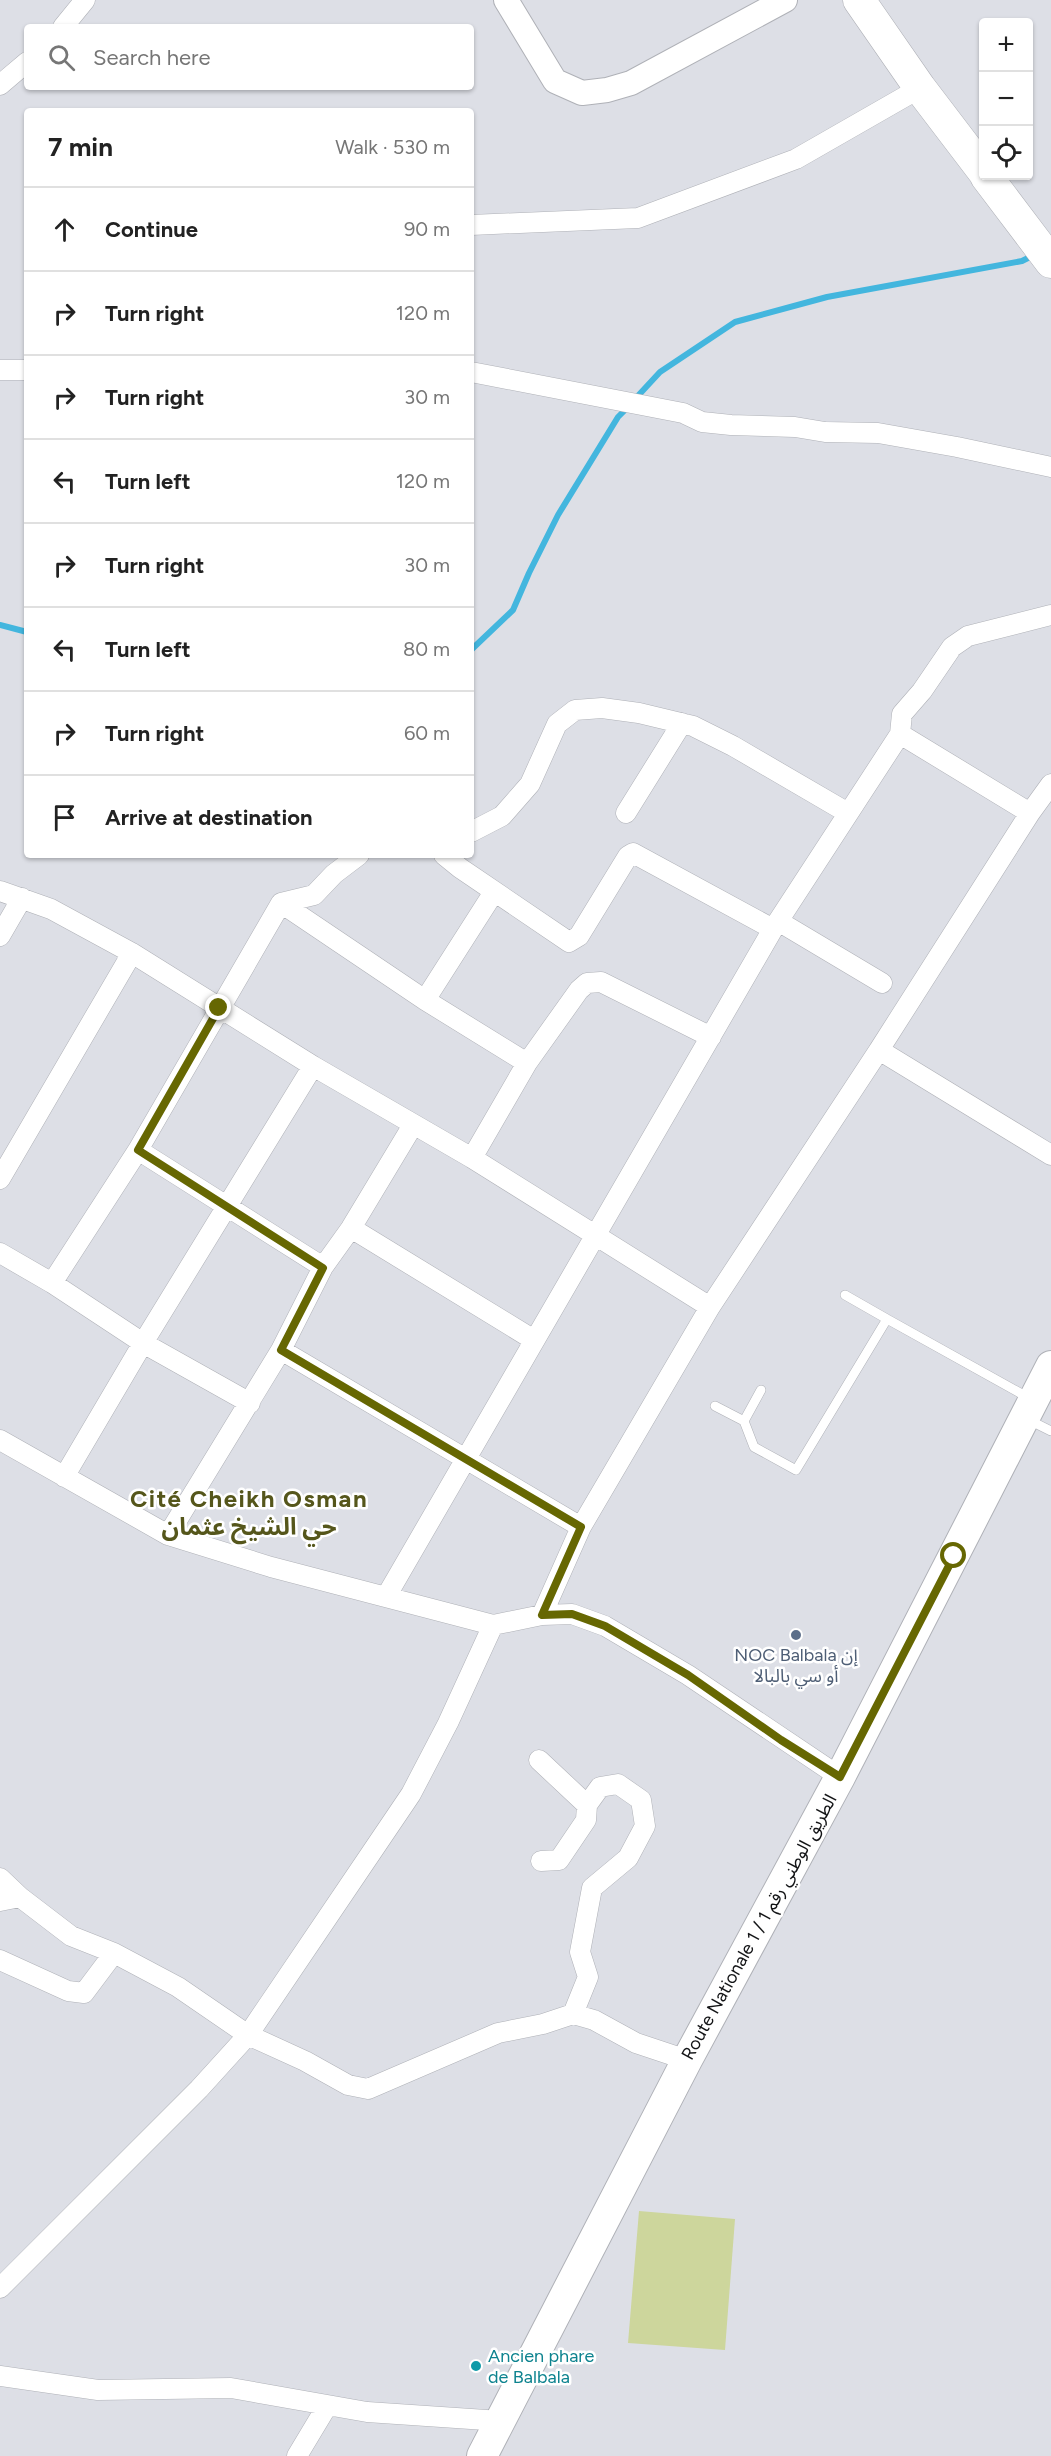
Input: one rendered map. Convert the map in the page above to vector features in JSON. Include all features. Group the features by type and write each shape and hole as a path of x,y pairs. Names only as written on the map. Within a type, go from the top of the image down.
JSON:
{"highway":[{"path":"859,0 920,88 979,166"},
{"path":"990,180 1051,262"}],"main road":[{"name":"Route Nationale 1 / الطريق الوطني رقم 1","path":"482,2456 687,2060 840,1777 1051,1366"}],"street":[{"path":"65,24 85,0"},
{"path":"506,0 555,81 582,93 607,90 631,83 785,0"},
{"path":"0,85 24,65"},
{"path":"474,225 638,218 796,159 920,88"},
{"path":"0,370 24,370"},
{"path":"474,373 683,414 702,422 795,427 825,432 878,433 1051,467"},
{"path":"387,1595 465,1457 596,1237 776,925 900,735 902,714 922,691 952,647 968,636 1051,615"},
{"path":"474,830 502,816 530,784 557,724 575,710 602,708 639,713 693,726 733,746 848,813"},
{"path":"626,813 682,723"},
{"path":"900,735 1030,813"},
{"path":"542,1615 581,1527 710,1307 1051,784"},
{"path":"448,858 569,942 579,936 628,856 633,853 776,925 882,982"},
{"path":"52,1283 138,1150 281,903 314,895 334,874 355,858"},
{"path":"0,891 51,909 132,953 313,1066 472,1158 710,1307"},
{"path":"425,1000 494,891"},
{"path":"0,936 22,897"},
{"path":"281,903 425,1000 527,1063"},
{"path":"0,1179 132,953"},
{"path":"472,1158 527,1063 579,990 587,983 601,982 711,1037"},
{"path":"879,1050 1051,1155"},
{"path":"64,1477 143,1343 313,1066"},
{"path":"168,1535 281,1350 323,1268 351,1228 413,1125"},
{"path":"138,1150 323,1268"},
{"path":"351,1228 534,1340"},
{"path":"0,1253 52,1283 143,1343 250,1403"},
{"path":"281,1350 581,1527"},
{"path":"0,1440 168,1535 271,1567 387,1595 493,1625 542,1615 572,1614 605,1626 688,1675 781,1740 840,1777"},
{"path":"0,2288 199,2089 248,2035 411,1794 448,1723 493,1625"},
{"path":"538,1760 586,1805"},
{"path":"541,1861 559,1860 586,1820 586,1805 600,1787 618,1784 641,1800 645,1826 628,1858 592,1888 580,1952 588,1977 573,2014"},
{"path":"0,1878 20,1897 71,1936 114,1953 178,1987 248,2035 305,2061 348,2085 368,2089 385,2084 498,2033 543,2024 573,2014 594,2020 636,2043 687,2060"},
{"path":"0,1901 20,1897"},
{"path":"0,1960 68,1991 84,1993 114,1953"},
{"path":"0,2376 98,2390 231,2388 283,2395 327,2406 367,2412 501,2421"},
{"path":"297,2456 327,2406"}],"lane":[{"path":"845,1295 1029,1409 1051,1431"},
{"path":"715,1406 744,1421 754,1447 796,1470 887,1319"},
{"path":"744,1421 761,1390"}],"green space":[{"path":"639,2211 735,2219 725,2350 628,2343"}],"waterway":[{"path":"635,399 660,372 735,322 827,297 1022,261 1034,255"},
{"path":"474,647 513,610 558,515 618,417 629,406"},
{"path":"0,625 24,631"}],"place":[{"name":"NOC Balbala إن أو سي بالبالا","path":"796,1635"},
{"name":"Ancien phare de Balbala","path":"476,2366"}],"district":[{"name":"Cité Cheikh Osman حي الشيخ عثمان","path":"249,1512"}],"route":[{"path":"219,1008 138,1150 323,1268 281,1350 581,1527 542,1615 572,1614 605,1626 688,1675 781,1740 840,1777 954,1556"}]}
